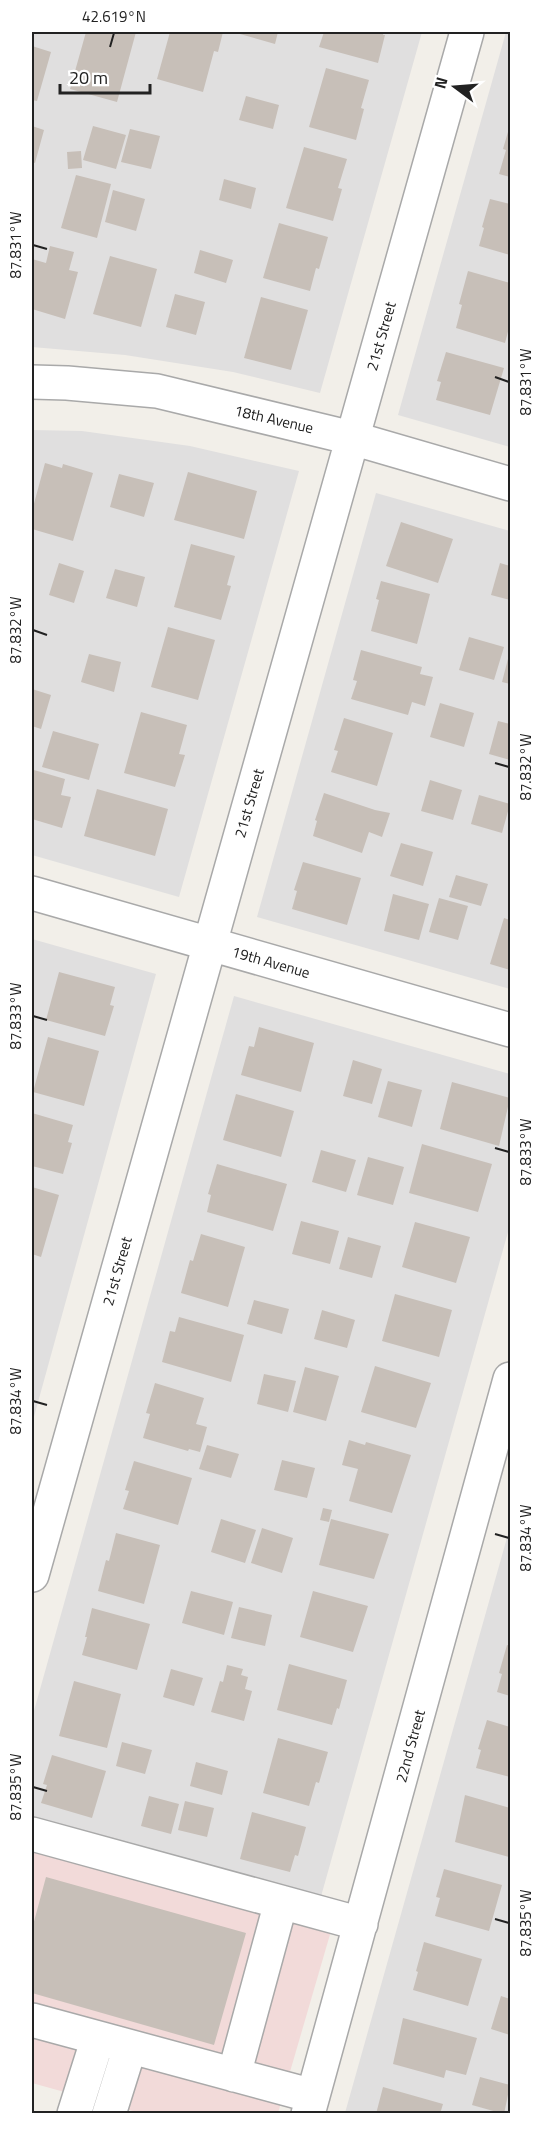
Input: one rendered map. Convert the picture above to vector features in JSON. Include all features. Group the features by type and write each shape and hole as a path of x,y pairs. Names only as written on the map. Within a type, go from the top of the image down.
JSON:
{"street":[{"name":"21st Street","path":"32,1575 467,32"},
{"name":"18th Avenue","path":"32,382 157,391 352,438 510,484"},
{"name":"19th Avenue","path":"32,893 510,1030"},
{"name":"22nd Street","path":"310,2105 510,1379"},
{"path":"32,1834 361,1924"},
{"path":"234,2075 281,1902"},
{"path":"32,2020 234,2075 310,2105"},
{"path":"74,2114 98,2038"},
{"path":"109,2114 130,2047"}],"shaded area":[{"path":"32,32 422,32 320,393 233,372 125,355 32,347"},
{"path":"506,32 510,32 510,447 398,415"},
{"path":"32,430 82,431 190,446 299,471 179,897 32,855"},
{"path":"376,493 510,531 510,989 257,917"},
{"path":"32,939 156,974 32,1424"},
{"path":"234,996 510,1074 510,1225 320,1900 32,1820 32,1718"},
{"path":"510,1527 510,2113 345,2113"},
{"path":"32,1846 331,1931 278,2113 140,2113 32,2083"}],"building":[{"path":"86,32 136,32 117,102 70,89"},
{"path":"170,32 223,32 218,52 214,51 203,92 157,79"},
{"path":"240,32 278,32 275,44 240,34"},
{"path":"324,32 384,32 378,63 319,47"},
{"path":"32,46 51,52 37,101 32,100"},
{"path":"326,68 369,80 361,108 364,109 356,140 309,127"},
{"path":"246,96 279,105 273,129 239,120"},
{"path":"510,125 510,177 499,174"},
{"path":"32,126 44,130 35,163 32,162"},
{"path":"93,126 126,135 116,169 83,160"},
{"path":"130,129 160,136 151,169 121,162"},
{"path":"304,147 347,159 338,188 342,189 333,221 286,208"},
{"path":"81,151 82,168 68,169 67,152"},
{"path":"76,175 111,184 97,238 61,228"},
{"path":"224,179 256,188 251,209 219,200"},
{"path":"113,190 145,199 136,231 105,222"},
{"path":"490,199 510,204 510,255 479,246"},
{"path":"279,223 328,237 310,291 263,278"},
{"path":"50,246 74,252 69,270 78,272 65,319 32,309 32,259 46,263"},
{"path":"200,250 233,260 226,283 194,273"},
{"path":"110,256 157,269 141,327 93,314"},
{"path":"468,271 510,283 510,324 505,343 456,328 462,305 459,304"},
{"path":"175,294 205,302 196,335 166,327"},
{"path":"261,297 308,310 291,370 244,358"},
{"path":"446,352 504,368 490,415 436,400 441,382 437,381"},
{"path":"45,463 62,468 63,464 93,473 73,541 32,529 32,511"},
{"path":"188,472 257,491 244,539 174,520"},
{"path":"119,474 154,483 144,517 110,507"},
{"path":"401,522 453,539 438,583 386,566"},
{"path":"191,544 235,556 227,585 231,586 221,620 174,607"},
{"path":"59,563 84,571 74,603 49,595"},
{"path":"500,563 510,566 510,600 491,595"},
{"path":"115,569 145,577 137,607 106,598"},
{"path":"381,581 430,594 417,644 371,631"},
{"path":"168,627 215,640 198,700 151,687"},
{"path":"469,637 504,647 494,680 459,670"},
{"path":"361,650 422,667 420,674 433,677 425,706 412,702 408,715 351,699 357,681 353,680"},
{"path":"510,651 510,684 502,682"},
{"path":"89,654 121,662 114,692 81,682"},
{"path":"32,689 51,695 41,729 32,726"},
{"path":"440,703 474,713 464,747 430,737"},
{"path":"141,712 187,725 179,754 185,755 175,787 124,773"},
{"path":"344,718 393,733 377,786 331,772 338,751 334,750"},
{"path":"498,721 510,724 510,760 489,754"},
{"path":"53,731 99,744 89,780 42,767"},
{"path":"34,770 65,779 61,795 71,797 62,828 32,819"},
{"path":"430,780 462,790 453,820 421,811"},
{"path":"97,789 168,809 155,856 84,836"},
{"path":"324,793 390,813 382,837 369,832 362,853 313,836 317,821 315,820"},
{"path":"479,795 510,804 502,833 471,824"},
{"path":"401,843 433,852 423,886 390,876"},
{"path":"303,862 361,878 347,925 292,909 297,891 294,890"},
{"path":"456,875 488,884 481,906 449,897"},
{"path":"393,894 429,904 419,940 384,931"},
{"path":"439,898 468,906 458,940 429,932"},
{"path":"504,918 510,920 510,970 490,964"},
{"path":"59,972 115,987 110,1005 114,1006 105,1036 46,1020"},
{"path":"259,1027 314,1043 301,1092 241,1075 249,1046 254,1047"},
{"path":"48,1037 99,1051 84,1106 33,1092"},
{"path":"353,1060 382,1069 372,1104 343,1096"},
{"path":"388,1081 422,1090 412,1127 378,1117"},
{"path":"452,1082 510,1098 499,1146 440,1129"},
{"path":"236,1094 294,1111 281,1157 223,1140"},
{"path":"32,1113 73,1125 68,1142 72,1143 63,1174 32,1166"},
{"path":"422,1144 492,1164 478,1212 409,1193"},
{"path":"321,1150 356,1160 346,1192 312,1182"},
{"path":"368,1157 404,1167 393,1205 357,1195"},
{"path":"217,1164 287,1184 273,1231 207,1212 211,1195 208,1194"},
{"path":"32,1187 59,1195 41,1257 32,1254"},
{"path":"301,1221 339,1231 330,1264 292,1254"},
{"path":"415,1222 470,1237 456,1283 402,1267"},
{"path":"201,1234 245,1247 228,1307 181,1293 190,1260 193,1261"},
{"path":"348,1237 381,1246 372,1278 339,1269"},
{"path":"395,1294 452,1310 439,1357 382,1341"},
{"path":"254,1300 289,1309 282,1334 247,1324"},
{"path":"322,1310 355,1320 347,1348 314,1339"},
{"path":"179,1317 244,1335 231,1382 162,1362 170,1331 175,1332"},
{"path":"375,1366 431,1383 416,1428 361,1412"},
{"path":"305,1367 339,1376 326,1421 293,1412"},
{"path":"264,1374 296,1381 288,1412 257,1404"},
{"path":"155,1383 204,1398 196,1424 207,1427 200,1452 189,1449 188,1451 143,1438 150,1414 146,1413"},
{"path":"349,1440 365,1445 366,1442 411,1455 392,1513 349,1501 358,1469 342,1465"},
{"path":"207,1445 239,1454 231,1478 199,1469"},
{"path":"282,1460 315,1468 307,1498 274,1490"},
{"path":"134,1461 192,1478 178,1525 123,1509 129,1491 125,1490"},
{"path":"323,1508 332,1510 329,1522 320,1520"},
{"path":"221,1519 256,1530 245,1563 211,1552"},
{"path":"331,1519 389,1534 374,1579 319,1565"},
{"path":"262,1528 293,1538 282,1573 251,1563"},
{"path":"116,1533 160,1545 144,1604 98,1591"},
{"path":"191,1591 233,1602 224,1635 182,1623"},
{"path":"313,1591 368,1606 353,1652 300,1637"},
{"path":"239,1607 272,1615 265,1646 231,1638"},
{"path":"92,1608 150,1624 137,1670 82,1655"},
{"path":"507,1645 510,1646 510,1696 497,1692 502,1674 499,1673"},
{"path":"289,1664 347,1680 332,1725 277,1710"},
{"path":"227,1665 243,1669 241,1675 248,1677 245,1689 252,1691 244,1721 211,1712"},
{"path":"171,1669 203,1678 194,1706 163,1697"},
{"path":"74,1681 121,1694 107,1748 59,1736"},
{"path":"487,1720 510,1727 510,1777 476,1768 481,1750 478,1749"},
{"path":"278,1738 328,1752 309,1806 263,1793"},
{"path":"122,1742 152,1750 145,1774 116,1766"},
{"path":"52,1755 106,1771 92,1818 41,1803 47,1785 43,1784"},
{"path":"196,1762 228,1771 222,1795 190,1786"},
{"path":"465,1795 510,1808 509,1857 455,1842"},
{"path":"149,1796 179,1804 171,1834 141,1826"},
{"path":"185,1801 214,1808 207,1837 178,1830"},
{"path":"252,1812 306,1827 298,1856 295,1855 290,1872 240,1859"},
{"path":"444,1869 502,1885 489,1931 435,1916 440,1898 436,1897"},
{"path":"46,1877 246,1933 214,2045 32,1993 32,1929"},
{"path":"424,1942 482,1959 468,2006 413,1990"},
{"path":"501,1996 510,1999 510,2035 491,2029"},
{"path":"403,2018 477,2038 466,2075 446,2070 444,2078 393,2064"},
{"path":"480,2077 510,2085 504,2114 472,2105"},
{"path":"383,2087 443,2104 440,2114 376,2114"}]}
